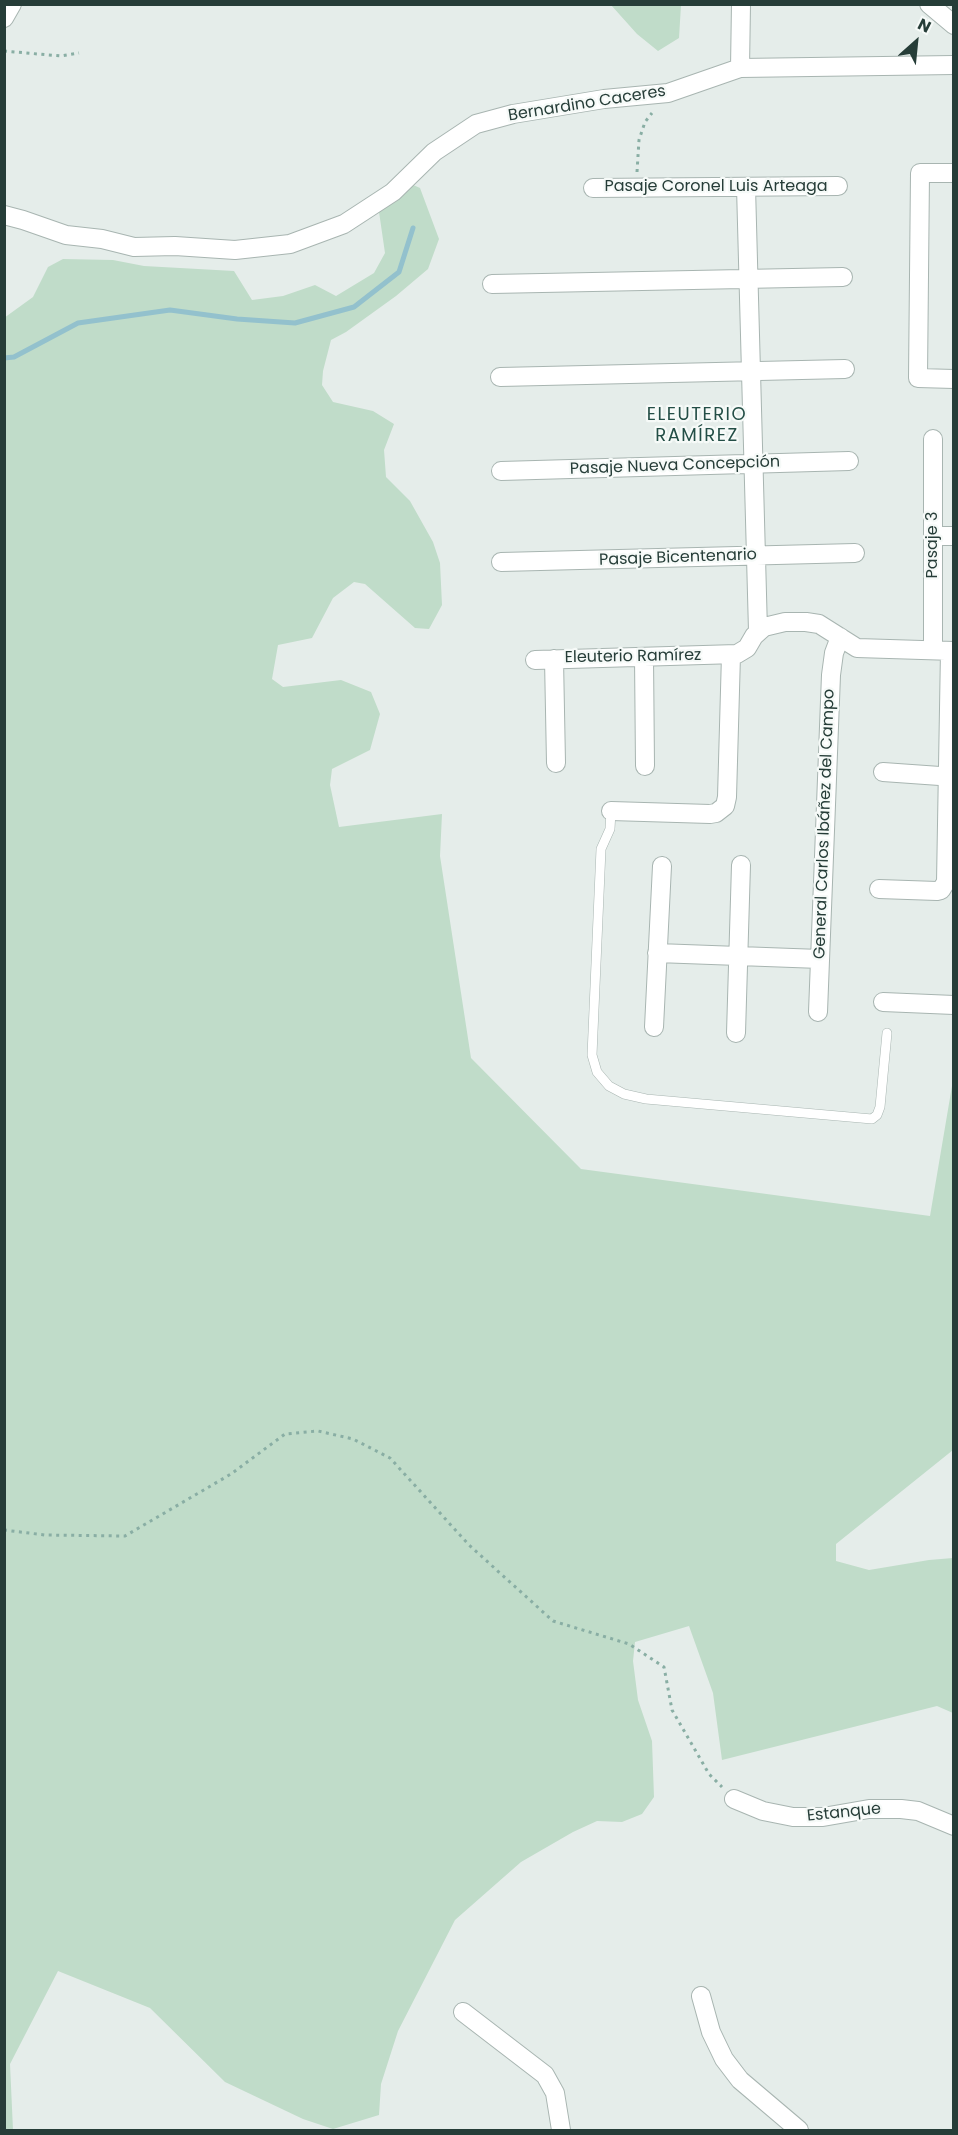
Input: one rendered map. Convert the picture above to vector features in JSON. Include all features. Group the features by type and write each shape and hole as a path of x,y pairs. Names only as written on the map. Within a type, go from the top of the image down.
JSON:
{"street":[{"path":"4,18 12,4"},
{"path":"740,68 741,4"},
{"path":"929,4 954,25"},
{"name":"Bernardino Caceres","path":"4,215 66,235 102,239 134,247 175,246 235,250 290,244 344,224 393,192 434,152 476,124 513,114 604,99 668,93 740,68 954,65"},
{"path":"954,173 920,173 918,378 954,379"},
{"name":"Pasaje Coronel Luis Arteaga","path":"593,188 838,186"},
{"path":"746,187 759,631"},
{"path":"492,284 843,277"},
{"path":"500,377 845,369"},
{"name":"Pasaje 3","path":"933,439 933,536 946,650 950,777 950,882"},
{"name":"Pasaje Nueva Concepción","path":"501,471 849,461"},
{"path":"933,536 954,536"},
{"name":"Pasaje Bicentenario","path":"501,562 855,553"},
{"path":"611,811 710,814 717,813 725,806 731,655 742,652 759,631 770,625 806,621 819,624 851,645 865,649 946,650"},
{"name":"General Carlos Ibáñez del Campo","path":"818,1012 831,675 834,653 840,638"},
{"name":"Eleuterio Ramírez","path":"535,660 731,655"},
{"path":"644,657 645,766"},
{"path":"554,659 556,763"},
{"path":"883,772 950,777"},
{"path":"736,1033 741,865"},
{"path":"654,1028 662,866"},
{"path":"879,889 937,891 950,882"},
{"path":"657,953 820,959"},
{"path":"883,1002 954,1005"},
{"name":"Estanque","path":"734,1799 763,1811 793,1817 823,1817 869,1809 901,1809 918,1811 954,1826"},
{"path":"700,1996 711,2032 723,2059 740,2080 799,2130"},
{"path":"463,2012 545,2075 555,2093 561,2130"}],"lane":[{"path":"611,811 610,829 601,849 592,1055 597,1072 609,1086 624,1094 646,1099 868,1120 877,1115 880,1107 887,1033"}],"path":[{"path":"4,51 61,56 79,53"},
{"path":"637,188 639,140 645,122 668,93"},
{"path":"4,1530 45,1535 125,1536 231,1473 285,1434 318,1431 353,1439 390,1458 469,1545 553,1621 628,1644 664,1667 672,1710 709,1774 734,1799"}],"green space":[{"path":"611,5 681,5 679,38 658,51 637,34"},
{"path":"411,184 420,188 439,239 428,269 396,296 331,340 322,385 333,402 373,411 394,424 384,450 386,477 410,501 433,542 440,563 442,605 429,629 415,628 365,584 354,582 333,598 312,638 278,645 272,679 283,687 341,680 371,692 380,714 370,750 332,769 330,785 339,827 442,814 440,856 471,1058 581,1169 930,1216 953,1080 953,1450 836,1544 836,1561 869,1570 953,1558 953,1713 937,1706 722,1760 713,1693 689,1626 635,1642 633,1661 638,1700 652,1741 654,1797 642,1814 622,1822 597,1821 521,1862 455,1920 398,2031 381,2084 379,2115 333,2129 303,2119 225,2082 150,2008 58,1971 10,2064 13,2130 5,2130 4,318 33,297 48,267 63,259 113,260 144,266 234,271 252,300 283,296 315,285 336,296 374,273 385,253 378,205"}],"waterway":[{"path":"4,358 14,357 78,323 170,310 237,319 295,323 354,307 399,272 413,228"}],"district":[{"name":"ELEUTERIO RAMÍREZ","path":"697,425"}]}
